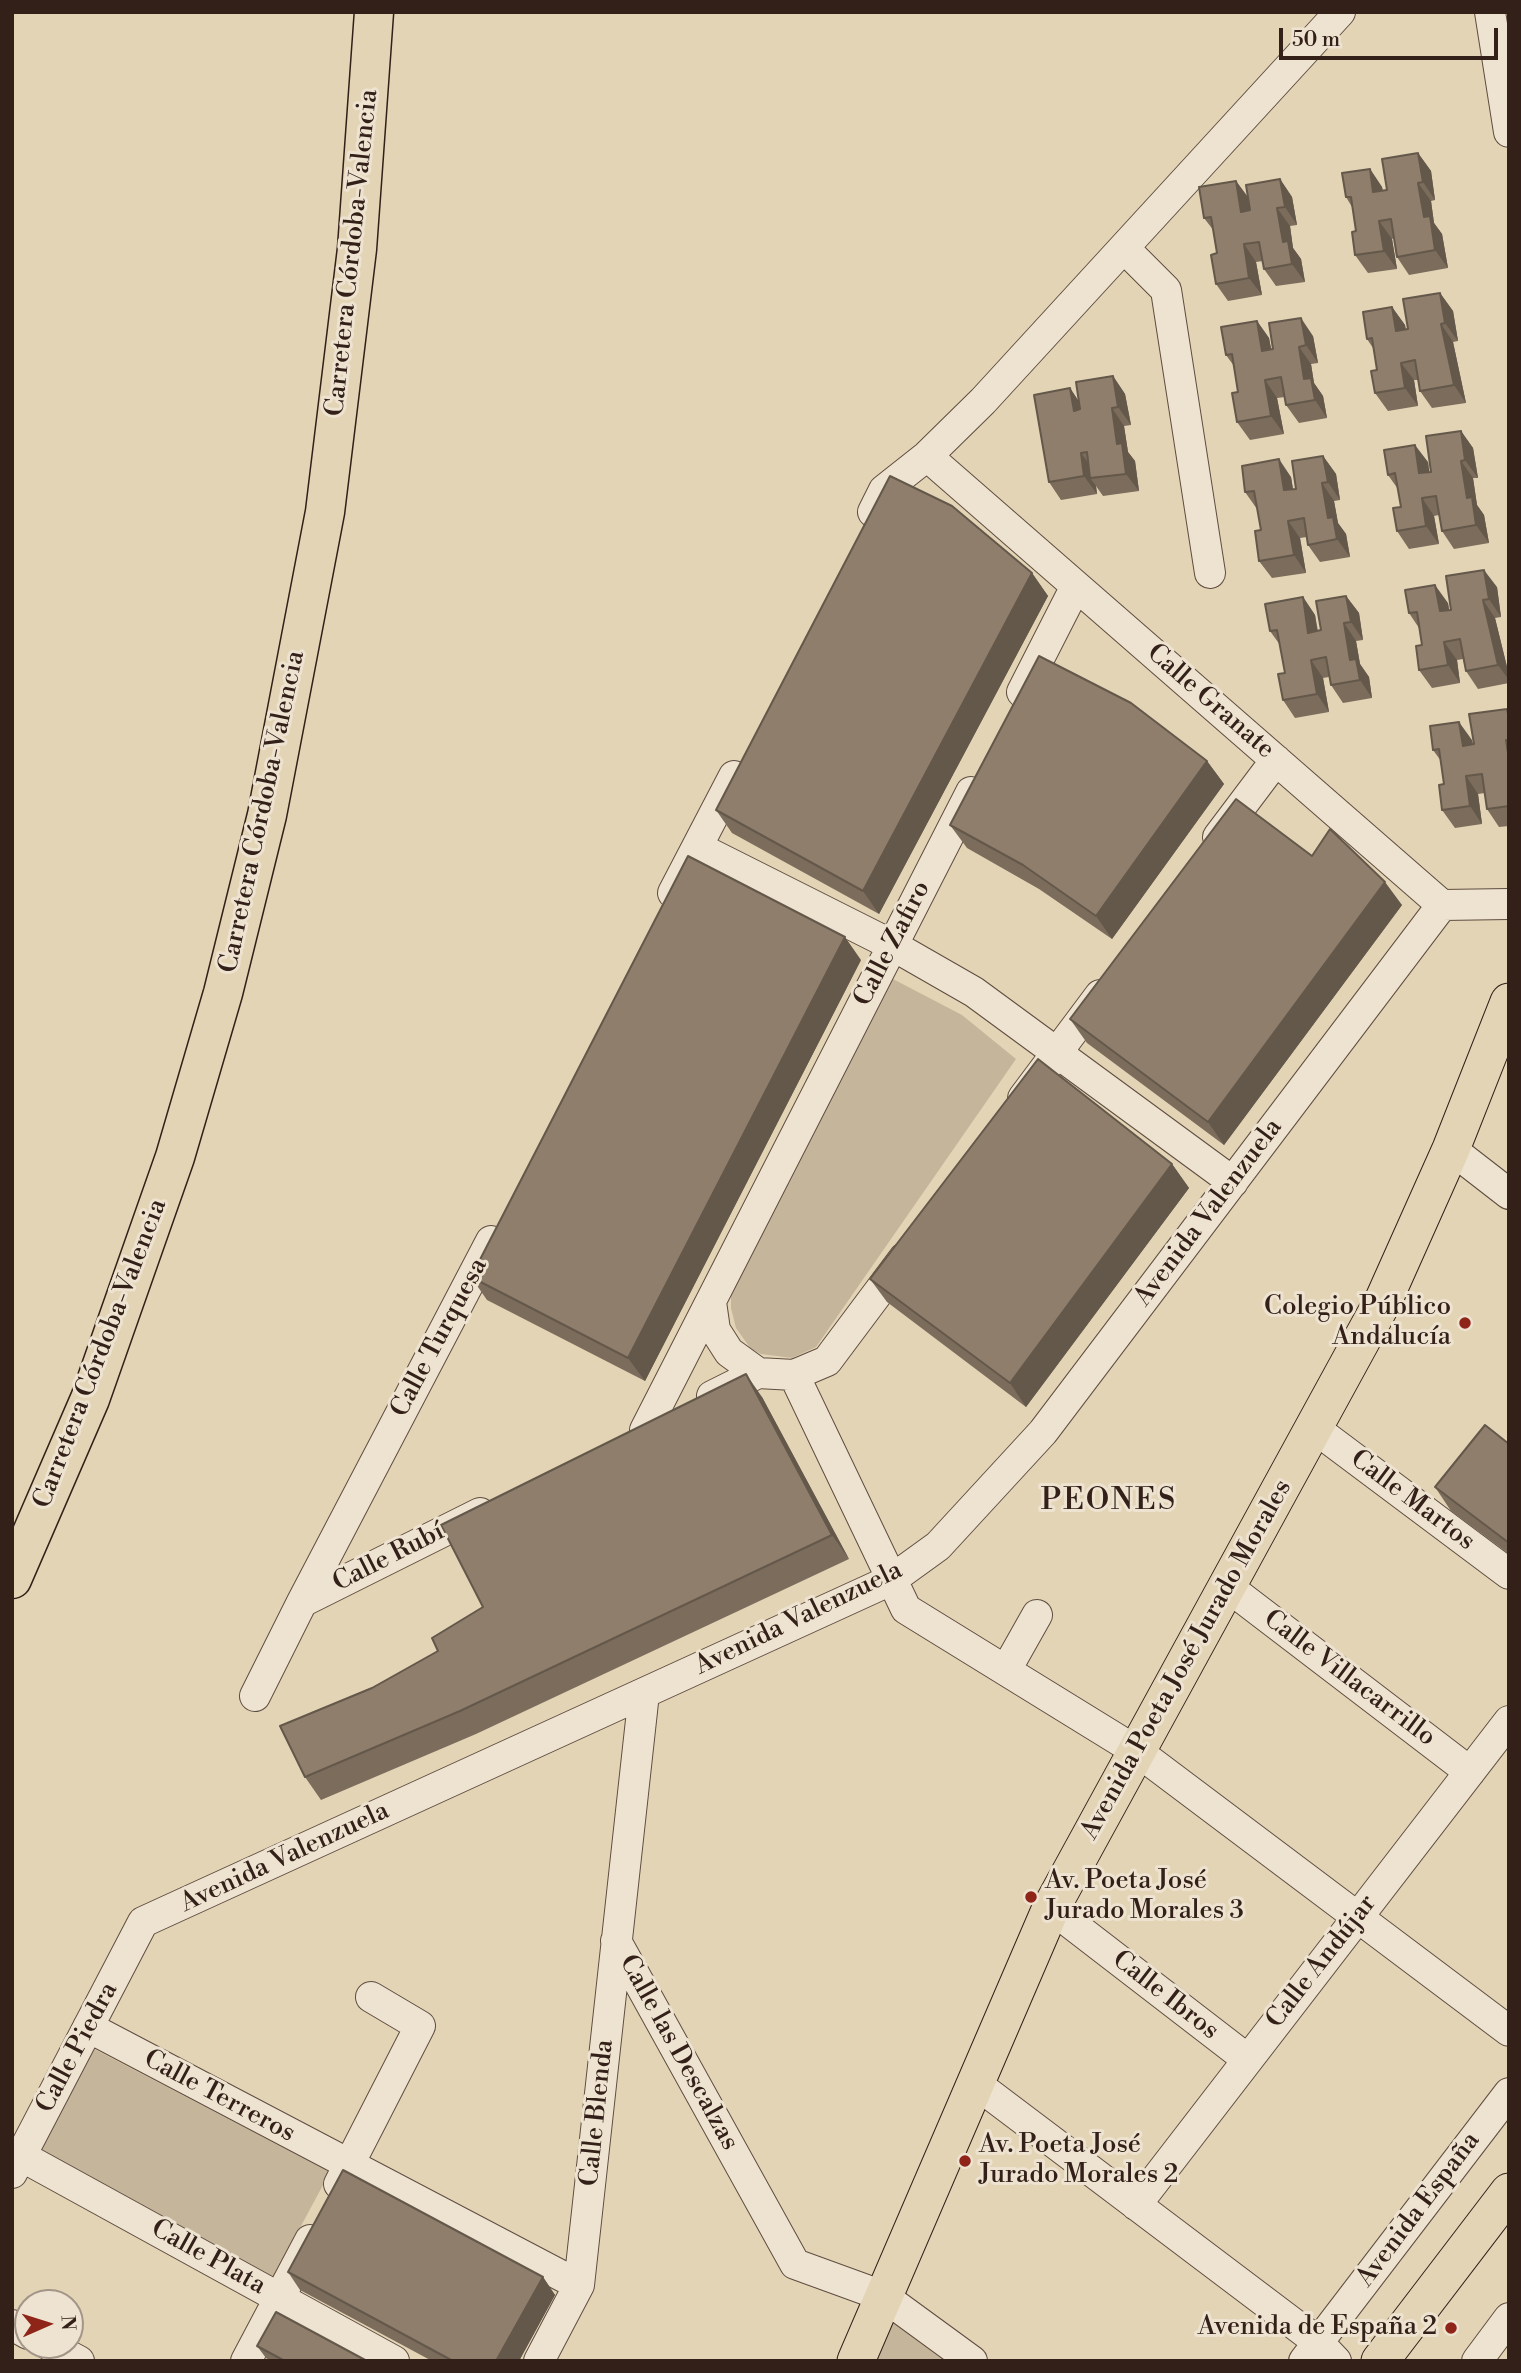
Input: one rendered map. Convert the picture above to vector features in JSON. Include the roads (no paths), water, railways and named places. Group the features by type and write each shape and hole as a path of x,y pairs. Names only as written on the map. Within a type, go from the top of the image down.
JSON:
{"highway":[{"name":"Carretera Córdoba-Valencia","path":"12,1579 90,1399 175,1157 223,993 267,815 324,512 357,249 373,12"}],"main road":[{"name":"Avenida Poeta José Jurado Morales","path":"856,2361 1051,1908 1384,1299 1451,1149 1509,1002"},
{"path":"1380,2361 1509,2192"}],"street":[{"path":"858,540 884,490 927,456 983,401 1340,12"},
{"path":"1490,12 1509,132"},
{"path":"1124,247 1166,290 1210,573"},
{"name":"Calle Granate","path":"927,456 1442,905"},
{"path":"1006,722 1076,586"},
{"path":"659,921 749,749"},
{"path":"1203,857 1276,760"},
{"name":"Calle Zafiro","path":"758,1373 633,1436 710,1302 981,772"},
{"path":"697,846 892,945 974,992 1233,1182"},
{"path":"1442,905 1509,905"},
{"name":"Avenida Valenzuela","path":"144,1922 891,1580 938,1546 1043,1432 1442,905"},
{"path":"1008,1118 1114,976"},
{"path":"1451,1149 1509,1194"},
{"name":"Calle Turquesa","path":"302,1602 503,1218"},
{"path":"710,1302 715,1330 729,1352 758,1373 794,1375 827,1361 918,1240"},
{"path":"794,1375 906,1609 1138,1752 1509,2031"},
{"name":"Calle Martos","path":"1314,1428 1509,1574"},
{"name":"Calle Rubí","path":"255,1696 302,1602 510,1497"},
{"name":"Calle Villacarrillo","path":"1228,1587 1469,1772"},
{"path":"1006,1671 1037,1615"},
{"name":"Calle las Descalzas","path":"644,1693 616,1941 795,2264 883,2296 972,2361"},
{"name":"Calle Andújar","path":"1136,2205 1509,1721"},
{"name":"Calle Ibros","path":"1051,1908 1247,2059"},
{"name":"Calle Piedra","path":"17,2164 144,1922"},
{"name":"Calle Blenda","path":"579,2285 616,1941"},
{"path":"246,2361 420,2026 371,1997"},
{"name":"Calle Terreros","path":"88,2028 579,2285"},
{"path":"975,2083 1136,2205 1319,2354"},
{"name":"Avenida España","path":"1319,2354 1509,2093"},
{"name":"Calle Plata","path":"17,2164 279,2297 394,2361"},
{"path":"539,2361 579,2285"},
{"path":"1477,2361 1509,2318"}],"place":[{"name":"Colegio Público Andalucía","path":"1465,1323"},
{"name":"Av. Poeta José Jurado Morales 3","path":"1031,1897"},
{"name":"Av. Poeta José Jurado Morales 2","path":"965,2161"},
{"name":"Avenida de España 2","path":"1451,2328"}],"district":[{"name":"PEONES","path":"1109,1502"}]}
